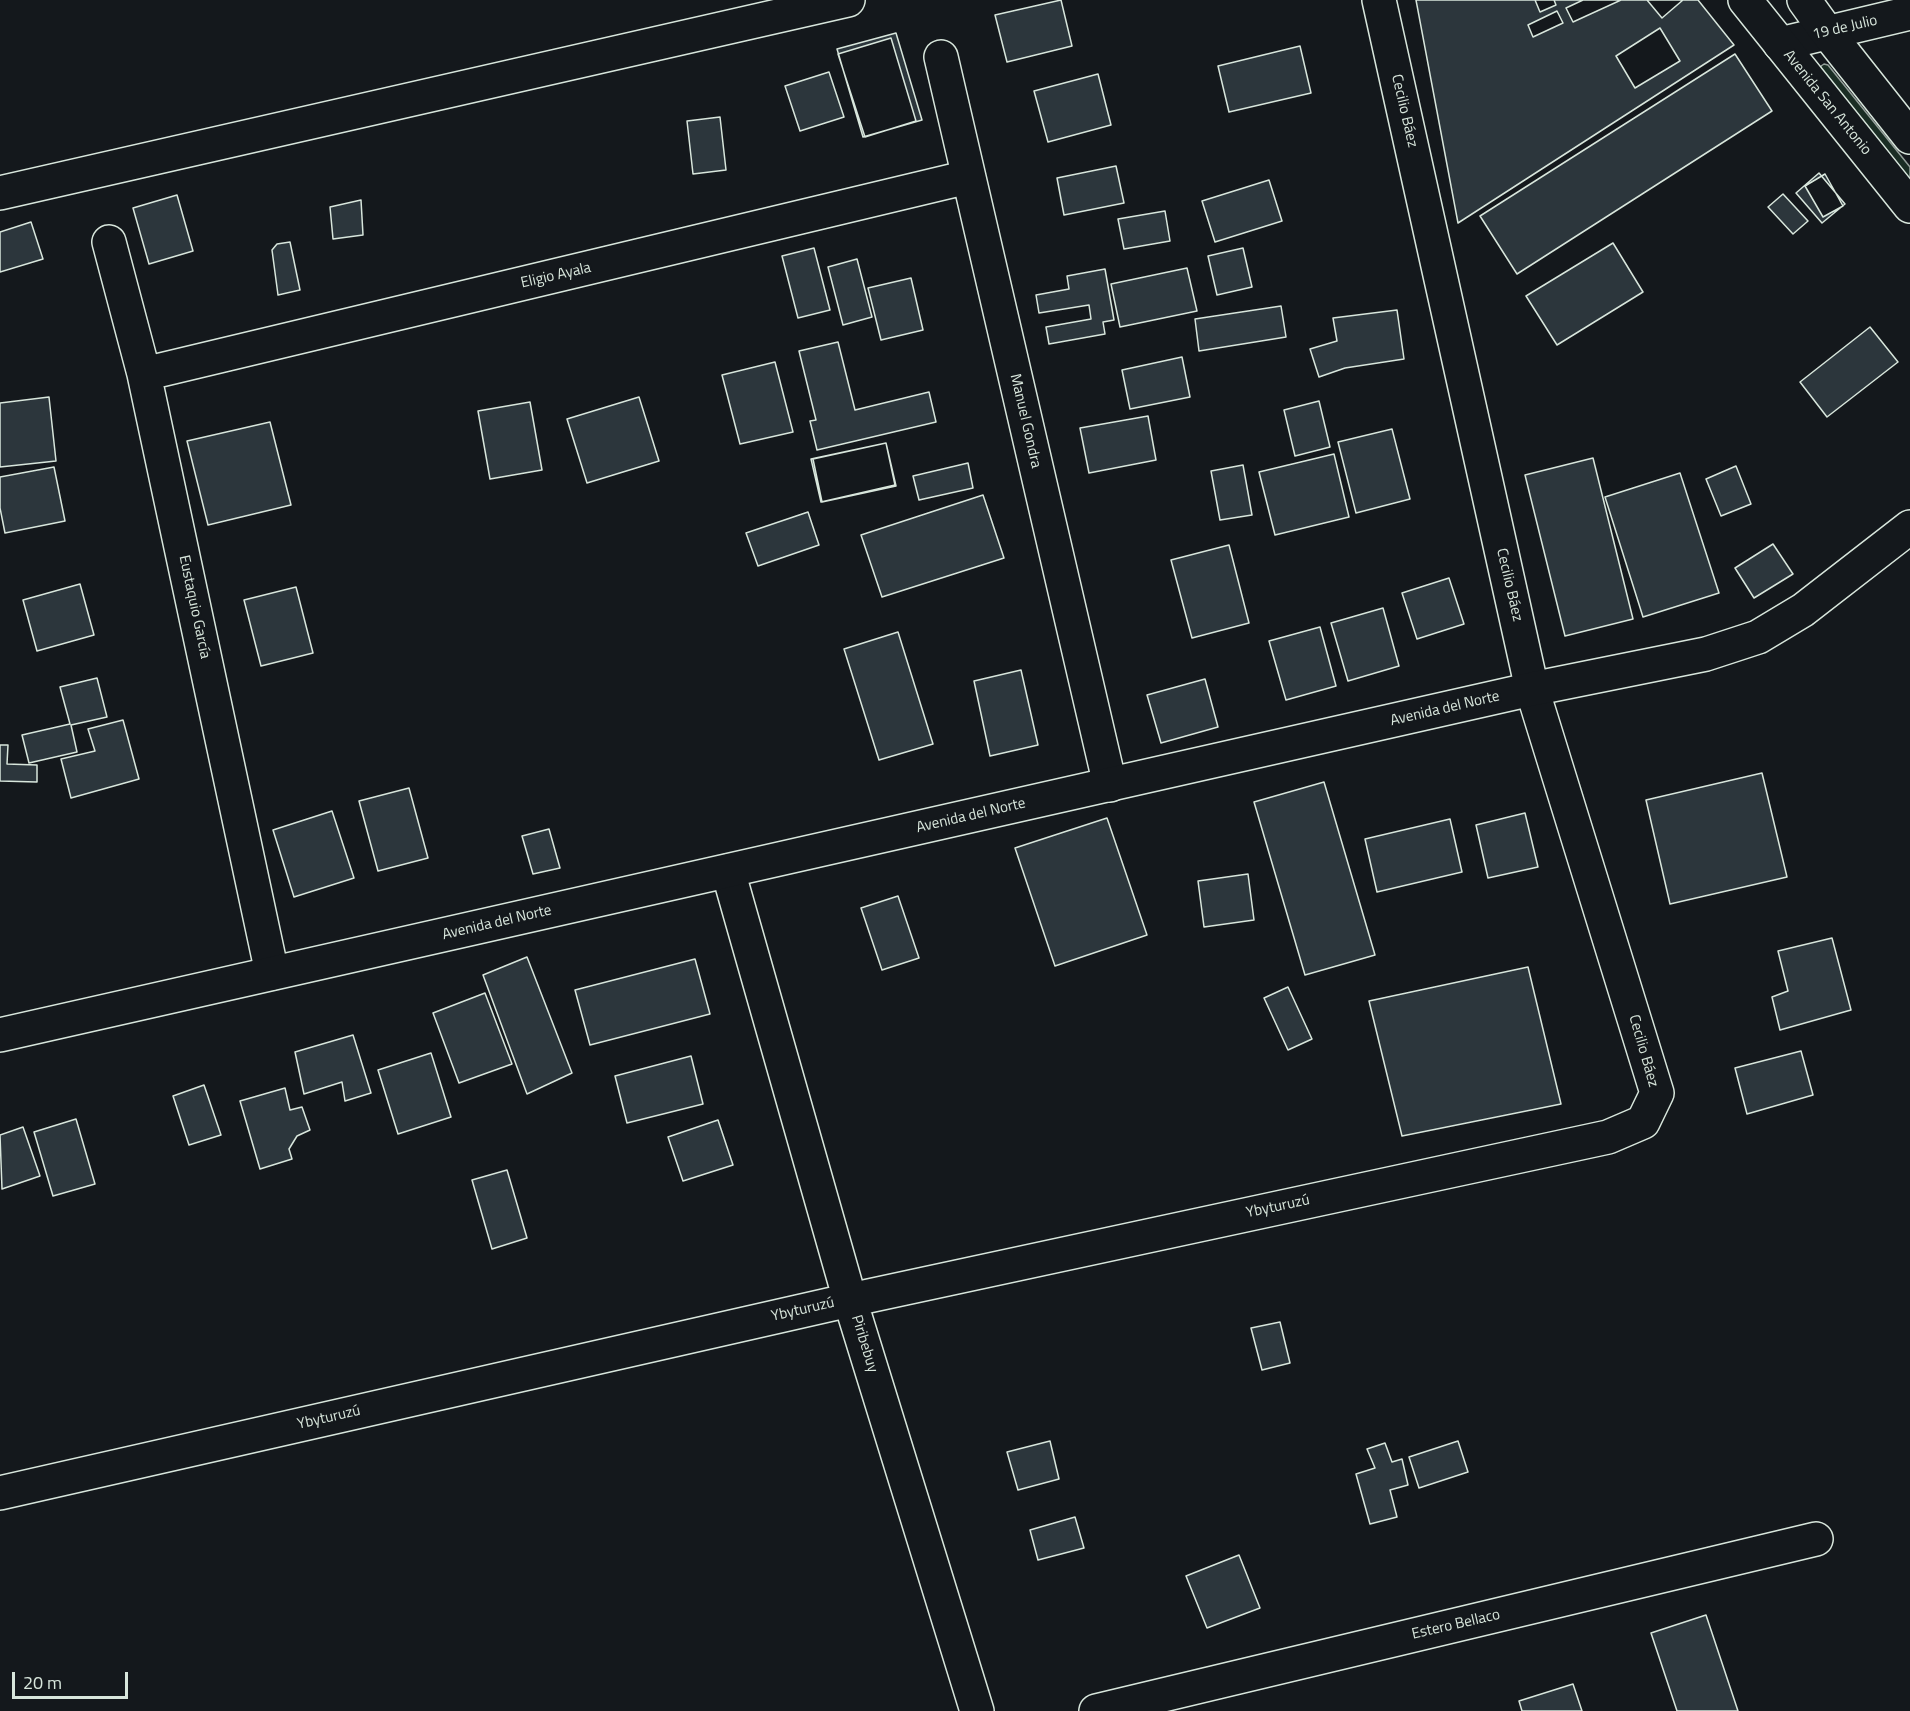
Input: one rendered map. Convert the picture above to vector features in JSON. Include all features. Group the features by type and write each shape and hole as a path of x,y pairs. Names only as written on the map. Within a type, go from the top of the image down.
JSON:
{"street":[{"path":"0,193 848,0"},
{"name":"Cecilio Báez","path":"1379,0 1532,690 1657,1093 1643,1122 1608,1137"},
{"name":"Avenida San Antonio","path":"1745,0 1910,206"},
{"path":"1804,0 1910,137"},
{"name":"19 de Julio","path":"1780,44 1910,13"},
{"name":"Manuel Gondra","path":"941,57 1110,785"},
{"name":"Eligio Ayala","path":"144,374 968,177"},
{"name":"Eustaquio García","path":"109,242 144,374 272,973"},
{"name":"Avenida del Norte","path":"0,1035 1532,690 1707,654 1758,637 1803,610 1910,527"},
{"name":"Piribebuy","path":"728,871 850,1300 977,1711"},
{"name":"Ybyturuzú","path":"0,1493 850,1300 1608,1137"},
{"name":"Estero Bellaco","path":"1096,1711 1816,1539"}],"green space":[{"path":"1824,64 1828,65 1910,167 1910,180 1821,69"}],"building":[{"path":"1061,0 1072,46 1007,62 995,15"},
{"path":"1416,0 1698,0 1734,45 1458,223"},
{"path":"1535,0 1554,0 1556,5 1540,12"},
{"path":"1583,0 1621,0 1573,22 1566,8"},
{"path":"1647,0 1683,0 1662,18"},
{"path":"1557,11 1563,23 1533,37 1528,25"},
{"path":"1660,28 1680,61 1635,88 1616,56"},
{"path":"896,33 922,120 863,137 837,49"},
{"path":"891,38 916,121 865,137 838,54"},
{"path":"1300,46 1311,93 1229,112 1218,66"},
{"path":"1735,54 1772,111 1517,274 1480,216"},
{"path":"829,72 844,117 800,131 785,86"},
{"path":"1098,74 1111,125 1048,142 1034,91"},
{"path":"720,117 726,170 693,174 687,121"},
{"path":"1116,166 1124,203 1064,215 1057,178"},
{"path":"1819,173 1845,204 1822,223 1796,193"},
{"path":"1825,174 1843,206 1823,217 1805,186"},
{"path":"1269,180 1282,221 1215,242 1202,201"},
{"path":"1783,194 1808,221 1793,234 1768,207"},
{"path":"177,195 193,251 149,264 133,208"},
{"path":"361,200 363,235 333,239 330,207"},
{"path":"1165,211 1170,241 1124,249 1118,219"},
{"path":"31,222 43,259 0,272 0,232"},
{"path":"290,242 300,290 278,295 272,250 277,244"},
{"path":"1613,243 1643,292 1557,345 1526,296"},
{"path":"814,248 830,310 798,318 782,256"},
{"path":"1243,248 1252,287 1217,295 1208,256"},
{"path":"857,259 872,317 843,325 828,267"},
{"path":"1187,268 1197,311 1120,327 1111,284"},
{"path":"1105,269 1114,320 1103,322 1105,334 1049,344 1046,327 1091,319 1089,305 1039,313 1036,295 1069,289 1067,276"},
{"path":"911,278 923,330 881,340 868,288"},
{"path":"1281,306 1286,337 1199,351 1195,319"},
{"path":"1397,310 1404,359 1345,368 1319,377 1310,349 1337,341 1333,318"},
{"path":"1870,327 1898,362 1827,417 1800,382"},
{"path":"838,342 855,410 929,392 936,422 817,450 810,421 816,420 799,351"},
{"path":"1182,357 1190,397 1130,409 1122,370"},
{"path":"775,362 793,432 740,444 722,375"},
{"path":"49,397 56,461 0,467 0,403"},
{"path":"639,397 659,461 587,483 567,419"},
{"path":"1319,401 1330,447 1295,456 1284,410"},
{"path":"530,402 542,470 490,479 478,411"},
{"path":"1148,416 1156,460 1089,473 1080,428"},
{"path":"270,422 291,505 208,525 187,441"},
{"path":"1392,429 1410,499 1356,513 1338,442"},
{"path":"886,443 896,486 822,502 813,459"},
{"path":"886,443 895,485 821,502 811,459"},
{"path":"1334,454 1349,517 1275,535 1259,472"},
{"path":"1593,458 1633,619 1565,636 1525,475"},
{"path":"968,463 973,488 919,500 913,476"},
{"path":"1243,465 1252,515 1220,520 1211,471"},
{"path":"1736,466 1751,504 1721,516 1706,479"},
{"path":"54,467 65,521 5,533 0,508 0,477"},
{"path":"1680,473 1719,593 1643,617 1605,497"},
{"path":"983,495 1004,558 882,597 861,535"},
{"path":"808,512 819,545 758,566 746,533"},
{"path":"1773,544 1793,574 1754,598 1735,568"},
{"path":"1229,545 1249,623 1192,638 1171,560"},
{"path":"1449,578 1464,624 1417,639 1402,593"},
{"path":"80,584 94,635 37,651 23,600"},
{"path":"296,587 313,653 261,666 244,600"},
{"path":"1383,608 1399,666 1348,681 1331,623"},
{"path":"1320,627 1336,686 1286,700 1269,641"},
{"path":"898,632 933,744 879,760 844,649"},
{"path":"1021,670 1038,745 990,756 974,681"},
{"path":"97,678 107,717 71,725 77,752 29,763 22,735 70,724 60,687"},
{"path":"1205,679 1218,727 1161,743 1147,695"},
{"path":"123,720 139,779 71,798 61,759 95,751 88,729"},
{"path":"0,745 8,745 7,764 37,765 37,782 0,781"},
{"path":"1762,773 1787,877 1670,904 1646,800"},
{"path":"1324,782 1375,955 1305,975 1254,802"},
{"path":"409,788 428,858 378,871 359,801"},
{"path":"332,811 354,878 294,897 273,830"},
{"path":"1525,813 1538,867 1488,878 1476,825"},
{"path":"1107,818 1147,935 1055,966 1015,848"},
{"path":"1450,819 1462,872 1377,892 1365,839"},
{"path":"549,829 560,868 533,874 522,836"},
{"path":"1248,874 1254,920 1204,927 1198,881"},
{"path":"898,896 919,958 882,970 861,908"},
{"path":"1832,938 1851,1010 1780,1030 1772,997 1788,991 1778,951"},
{"path":"527,957 572,1073 527,1094 483,975"},
{"path":"695,959 710,1014 590,1045 575,990"},
{"path":"1528,967 1561,1104 1402,1136 1369,1001"},
{"path":"1288,987 1312,1039 1288,1050 1264,998"},
{"path":"485,993 512,1064 459,1083 433,1013"},
{"path":"353,1035 371,1093 345,1101 342,1082 304,1094 295,1052"},
{"path":"1801,1051 1813,1095 1747,1114 1735,1068"},
{"path":"431,1053 451,1117 398,1134 378,1070"},
{"path":"691,1056 703,1104 627,1123 615,1076"},
{"path":"204,1085 221,1135 189,1145 173,1096"},
{"path":"285,1088 290,1110 302,1107 310,1130 297,1136 289,1149 292,1159 260,1169 240,1101"},
{"path":"76,1119 95,1184 53,1196 34,1132"},
{"path":"718,1120 733,1165 683,1181 668,1137"},
{"path":"23,1127 40,1176 2,1189 0,1135"},
{"path":"507,1170 527,1238 492,1249 472,1180"},
{"path":"1280,1322 1290,1363 1262,1370 1251,1328"},
{"path":"1050,1441 1059,1479 1018,1490 1007,1452"},
{"path":"1458,1441 1468,1472 1419,1488 1409,1457"},
{"path":"1385,1443 1392,1462 1402,1459 1408,1485 1390,1490 1397,1517 1370,1524 1356,1474 1375,1468 1367,1449"},
{"path":"1075,1517 1084,1548 1038,1560 1030,1530"},
{"path":"1239,1555 1260,1608 1207,1628 1186,1576"},
{"path":"1706,1615 1738,1711 1677,1711 1651,1633"},
{"path":"1573,1684 1582,1711 1522,1711 1519,1701"}]}
